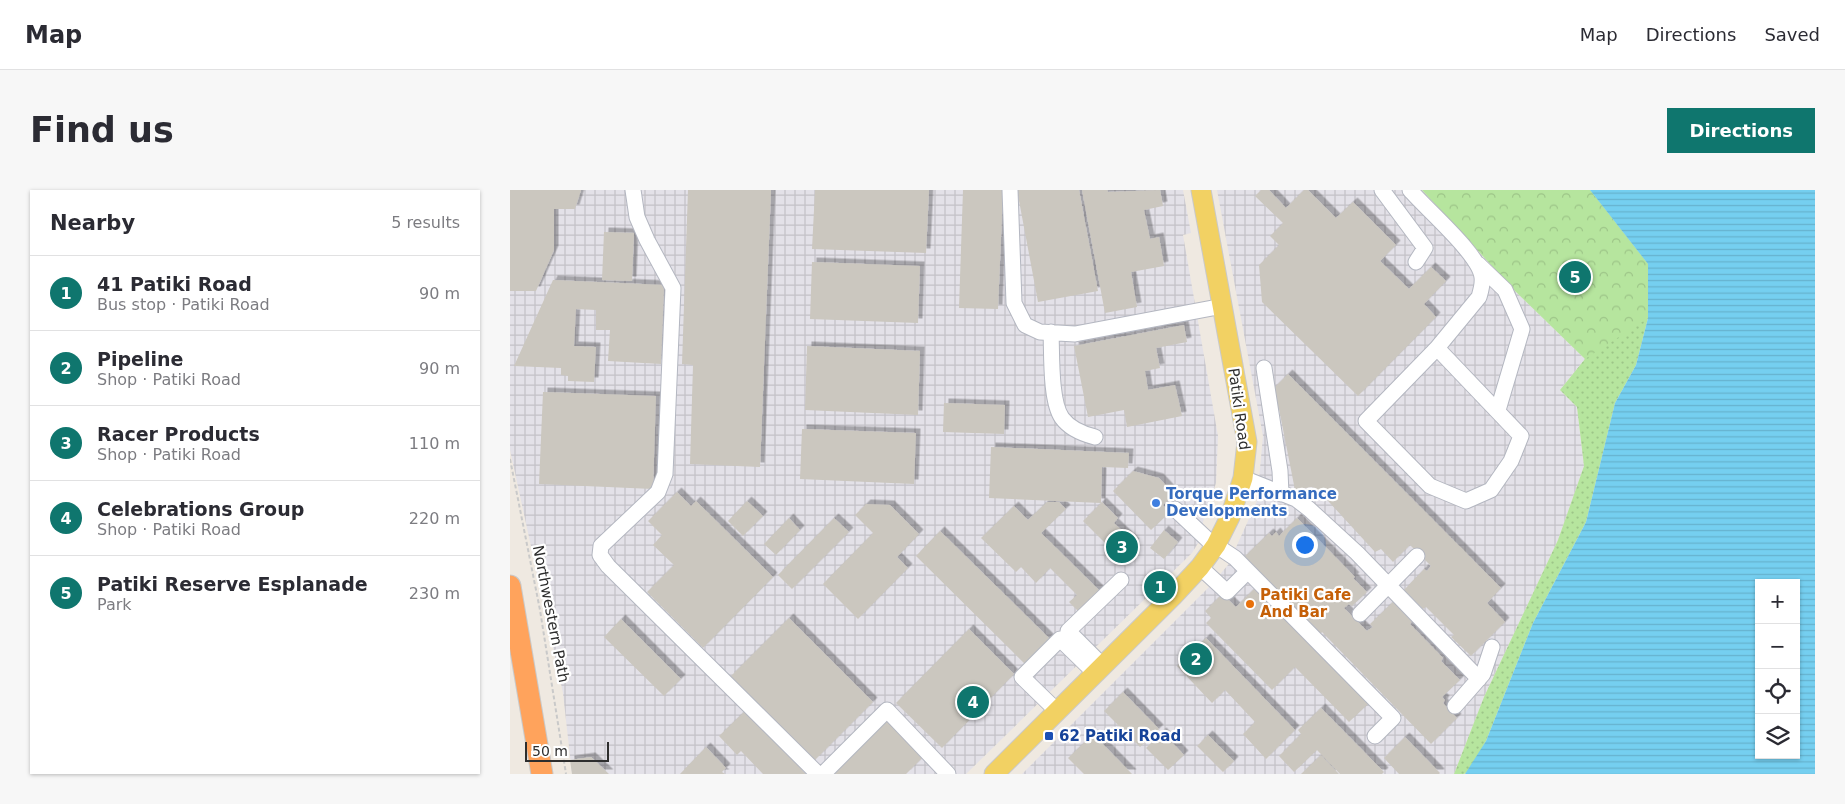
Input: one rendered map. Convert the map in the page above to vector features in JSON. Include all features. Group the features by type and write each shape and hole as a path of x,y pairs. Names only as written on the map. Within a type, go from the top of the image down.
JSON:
{"highway":[{"path":"510,586 542,774"}],"main road":[{"name":"Patiki Road","path":"994,774 1200,567 1216,544 1230,517 1243,478 1247,442 1201,190"}],"lane":[{"path":"633,190 637,217 673,288 664,474 658,492 602,546 600,556 818,774"},
{"path":"1010,190 1014,303 1025,325 1040,332 1075,334 1223,306"},
{"path":"1382,190 1424,248 1416,262"},
{"path":"1410,190 1505,290 1522,329 1498,410"},
{"path":"1437,348 1521,436 1511,461 1491,490 1466,501 1430,486 1366,422 1437,348 1479,297 1482,277 1476,261"},
{"path":"1051,332 1053,386 1061,417 1080,433 1095,437"},
{"path":"1264,368 1280,471 1281,494"},
{"path":"1243,478 1296,499 1309,509 1389,585 1479,679"},
{"path":"1176,509 1208,540 1235,558 1392,718 1375,736"},
{"path":"1360,614 1418,556"},
{"path":"1200,567 1227,592 1248,571"},
{"path":"1099,670 1068,631 1121,580"},
{"path":"1056,711 1022,677 1060,639 1099,670"},
{"path":"1455,706 1479,679 1492,647"},
{"path":"823,774 887,710 948,774"}],"path":[{"name":"Northwestern Path","path":"510,459 541,619 566,774"}],"shaded area":[{"path":"510,190 1183,190 1191,233 1183,235 1218,436 1216,483 1203,522 1200,540 1192,553 966,774 572,774 563,693 510,450"},
{"path":"1217,190 1422,190 1514,290 1585,359 1560,390 1577,407 1584,466 1558,540 1484,697 1454,774 1022,774 1210,586 1228,565 1257,501 1263,436"}],"green space":[{"path":"1422,190 1590,190 1648,264 1648,318 1585,359 1514,290"},
{"path":"1590,190 1648,264 1648,318 1636,365 1615,403 1586,522 1533,623 1486,741 1469,771 1464,774 1454,774 1484,697 1558,540 1584,466 1577,407 1560,390 1585,359 1588,339"}],"water":[{"path":"1590,190 1815,190 1815,774 1465,774 1486,741 1533,623 1586,522 1615,403 1636,365 1648,318 1648,264"}],"building":[{"path":"510,190 581,190 575,209 554,209 554,250 536,291 510,291"},
{"path":"688,190 771,190 760,467 690,464 693,365 682,364"},
{"path":"815,190 929,190 926,253 812,249"},
{"path":"963,190 1003,190 998,309 959,308"},
{"path":"1017,190 1079,190 1098,291 1038,302"},
{"path":"1082,190 1107,190 1108,192 1160,190 1163,206 1144,210 1150,239 1159,237 1164,266 1131,272 1137,307 1105,313"},
{"path":"1261,190 1269,190 1286,208 1304,190 1308,190 1336,218 1353,202 1396,245 1380,261 1409,289 1431,267 1446,281 1424,304 1436,317 1358,396 1262,302 1259,265 1279,245 1270,236 1283,223 1255,196"},
{"path":"604,232 634,233 632,281 602,280"},
{"path":"812,262 920,266 918,323 810,319"},
{"path":"553,280 664,285 661,364 608,361 610,330 596,330 596,310 576,309 574,346 596,347 594,382 568,381 568,376 561,375 561,368 514,366"},
{"path":"1184,325 1187,342 1156,348 1160,368 1145,371 1148,390 1175,385 1182,416 1127,427 1124,410 1088,417 1074,346"},
{"path":"807,346 920,351 918,415 805,410"},
{"path":"1288,374 1501,588 1487,603 1505,622 1471,656 1451,637 1454,635 1426,607 1423,609 1404,590 1424,569 1427,571 1431,566 1410,545 1393,562 1381,549 1375,552 1318,490 1312,487 1295,490 1279,409 1276,410 1270,392"},
{"path":"543,392 656,396 653,489 539,484"},
{"path":"944,403 1005,405 1004,434 943,432"},
{"path":"802,429 916,433 914,484 800,479"},
{"path":"991,447 1129,453 1128,468 1102,467 1101,503 989,498"},
{"path":"1133,471 1159,478 1174,494 1163,505 1170,512 1151,530 1113,491"},
{"path":"677,492 691,506 696,501 773,577 703,648 647,592 674,565 653,545 662,535 648,521"},
{"path":"747,501 763,516 743,536 728,521"},
{"path":"1047,502 1059,502 1066,509 1041,533 1103,594 1082,615 1069,602 1077,595 1050,568 1036,583 1021,567 1016,572 981,538 1014,506 1028,520"},
{"path":"1102,502 1118,518 1114,523 1135,543 1120,558 1083,521"},
{"path":"866,504 890,505 919,534 897,557 908,568 858,619 823,584 873,533 855,515"},
{"path":"789,518 800,530 776,555 764,544"},
{"path":"834,518 849,532 792,589 778,575"},
{"path":"1297,518 1355,577 1353,578 1367,592 1352,606 1349,604 1344,608 1367,631 1373,627 1370,624 1393,602 1412,621 1410,624 1443,658 1441,661 1460,680 1442,697 1445,700 1443,703 1457,718 1431,744 1322,632 1320,635 1243,558 1269,533 1272,536 1276,532 1279,536"},
{"path":"1164,530 1178,542 1164,559 1150,548"},
{"path":"940,531 1052,641 1027,666 916,556"},
{"path":"1254,589 1368,704 1349,722 1295,667 1272,690 1206,623 1211,618 1205,611 1222,594 1236,607"},
{"path":"789,618 873,702 815,760 730,677"},
{"path":"621,619 681,679 664,696 604,637"},
{"path":"969,629 1014,674 942,748 896,703"},
{"path":"1206,638 1295,730 1266,759 1243,734 1255,722 1225,690 1212,703 1177,666"},
{"path":"1123,692 1159,729 1140,747 1104,711"},
{"path":"1321,708 1384,772 1382,774 1340,774 1317,750 1294,772 1279,756 1301,734 1298,730"},
{"path":"745,711 806,774 763,774 741,751 737,755 719,736"},
{"path":"884,719 922,758 906,774 832,774"},
{"path":"1162,732 1184,755 1168,770 1146,748"},
{"path":"1093,734 1132,774 1084,774 1068,758"},
{"path":"1208,735 1234,761 1223,772 1197,746"},
{"path":"1405,737 1439,774 1399,774 1384,758"},
{"path":"706,747 726,768 722,772 725,774 680,774"},
{"path":"1321,755 1339,774 1301,774"},
{"path":"591,757 609,774 572,774 570,760"}],"place":[{"name":"Patiki Reserve Esplanade","path":"1575,277"},
{"name":"Torque Performance Developments","path":"1156,503"},
{"name":"Racer Products","path":"1122,547"},
{"name":"41 Patiki Road","path":"1160,587"},
{"name":"Patiki Cafe And Bar","path":"1250,604"},
{"name":"Pipeline","path":"1196,659"},
{"name":"Celebrations Group","path":"973,702"},
{"name":"62 Patiki Road","path":"1049,736"}]}
